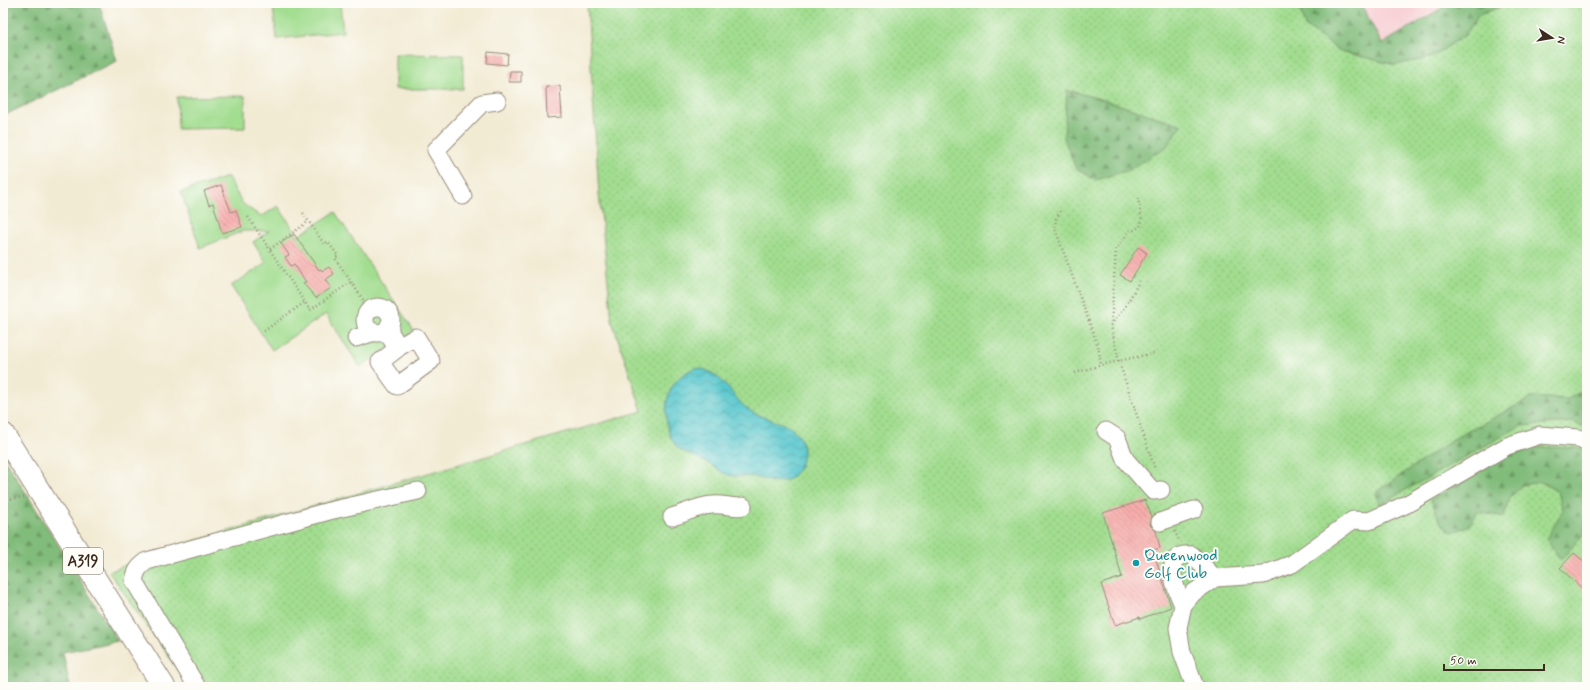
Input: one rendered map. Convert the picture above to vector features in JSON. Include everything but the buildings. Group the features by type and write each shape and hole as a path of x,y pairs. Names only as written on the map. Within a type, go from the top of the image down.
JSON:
{"main road":[{"name":"A319","path":"3,434 164,687"}],"lane":[{"path":"463,196 436,150 482,103 496,101"},
{"path":"356,338 384,327 398,302"},
{"path":"370,310 377,307 384,308 389,313 384,327"},
{"path":"1106,431 1120,441 1125,458 1153,491 1162,490"},
{"path":"1183,605 1193,593 1214,578 1263,575 1285,568 1353,520 1369,521 1407,504 1506,446 1540,435 1578,438 1587,443"},
{"path":"197,687 134,581 139,566 148,561 275,526 418,491"},
{"path":"672,517 704,506 721,504 738,508 743,506"},
{"path":"1165,521 1194,510"},
{"path":"1195,687 1182,652 1178,634 1183,605 1172,575 1176,559 1184,555 1192,555 1214,578"}],"path":[{"path":"1138,198 1142,220 1140,227 1130,230 1116,250 1111,326 1119,362 1162,490"},
{"path":"1060,211 1056,219 1055,229 1098,346 1101,365"},
{"path":"302,213 324,244 328,242 338,256 335,258 370,310"},
{"path":"248,217 310,310 351,282"},
{"path":"270,249 309,222"},
{"path":"1111,326 1127,304 1140,280"},
{"path":"264,331 305,302"},
{"path":"1075,373 1101,365 1154,354"},
{"path":"1165,521 1184,555"}],"shaded area":[{"path":"1361,3 1448,3 1381,44"}],"green space":[{"path":"3,3 99,3 117,61 3,116"},
{"path":"315,3 340,3 343,32 277,39 273,7"},
{"path":"587,3 1298,3 1305,26 1340,51 1464,36 1479,15 1510,3 1587,3 1587,687 190,687 109,572 153,553 642,411 612,321 599,194"},
{"path":"1298,3 1361,3 1382,44 1450,3 1510,3 1479,15 1464,36 1430,58 1395,65 1340,51 1305,26"},
{"path":"395,54 463,55 463,89 395,89"},
{"path":"1067,90 1104,100 1182,125 1166,147 1129,170 1096,180 1076,169 1064,138"},
{"path":"245,96 245,128 178,129 177,97"},
{"path":"228,177 242,203 261,217 278,206 298,236 335,212 414,331 360,367 326,314 272,350 231,286 266,263 253,242 269,231 243,231 200,248 181,192"},
{"path":"1587,388 1587,428 1573,422 1520,426 1379,505 1376,492 1457,437 1533,397 1568,399"},
{"path":"1538,447 1578,448 1587,452 1587,530 1561,560 1546,539 1563,510 1558,492 1541,482 1522,485 1509,499 1504,517 1478,512 1468,527 1451,532 1440,522 1431,500 1503,457"},
{"path":"3,456 118,641 63,652 70,687 3,687"}],"water":[{"path":"696,368 713,374 726,385 749,410 782,423 796,432 801,439 803,454 800,466 792,477 783,481 768,481 751,476 729,475 676,446 667,426 666,410 668,397 672,387 678,379 686,372"}],"place":[{"name":"Queenwood Golf Club","path":"1136,563"}]}
